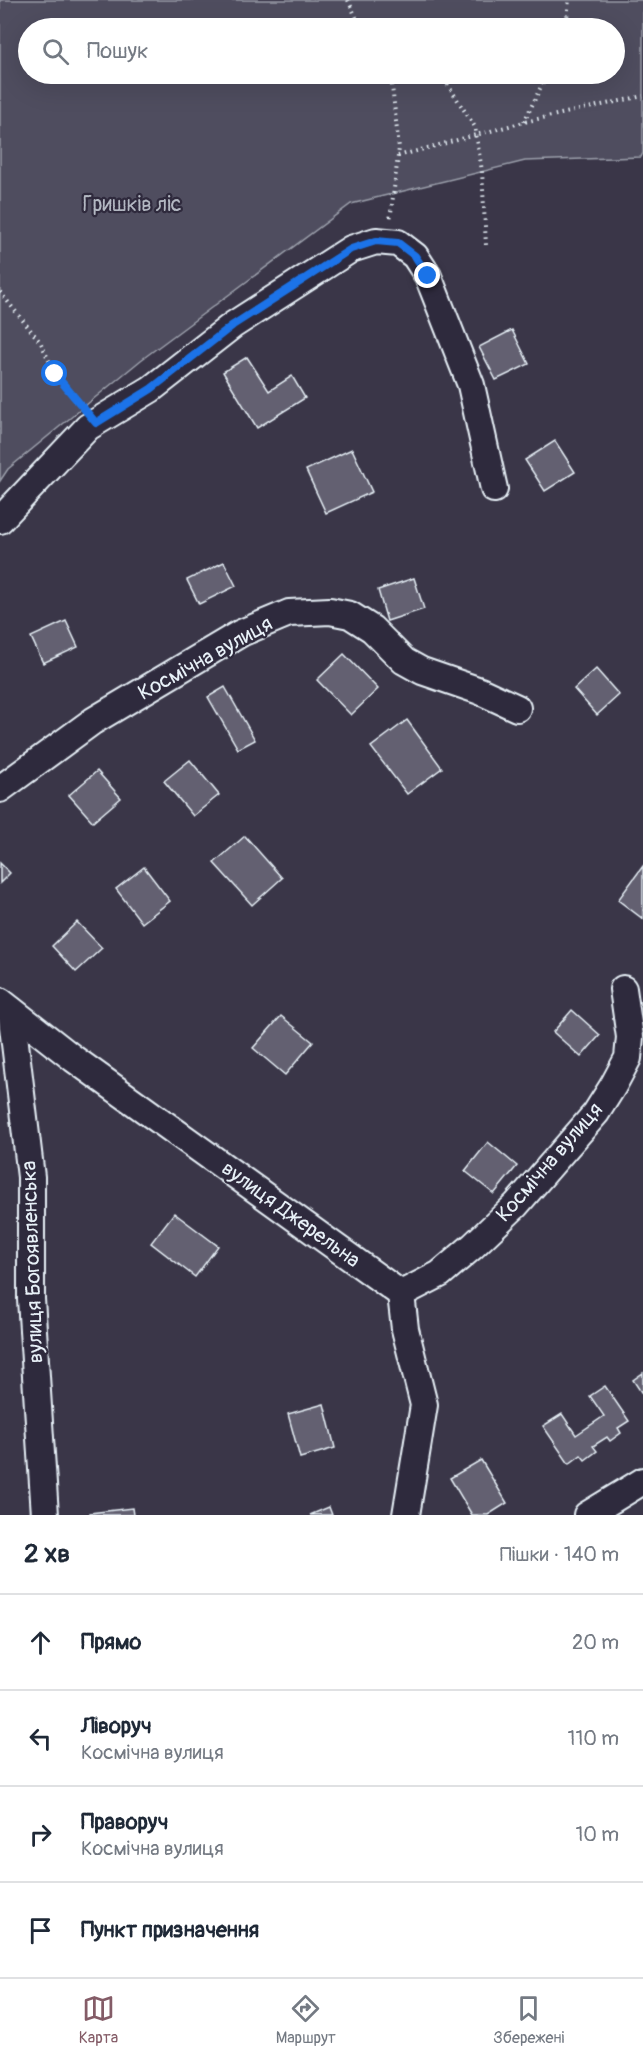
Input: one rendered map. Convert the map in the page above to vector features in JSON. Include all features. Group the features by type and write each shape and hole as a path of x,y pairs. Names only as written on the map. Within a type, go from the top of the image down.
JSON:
{"street":[{"path":"0,520 88,428 151,389 233,325 351,249 376,241 398,243 415,256 428,276 471,385 495,489"},
{"name":"Космічна вулиця","path":"0,789 93,721 241,633 290,613 330,611 350,615 372,629 404,661 422,671 480,691 517,708"},
{"name":"Космічна вулиця","path":"401,1294 440,1274 473,1246 516,1204 596,1113 628,1058 630,1037 623,989"},
{"name":"вулиця Джерельна","path":"6,1005 74,1059 401,1294"},
{"name":"вулиця Богоявленська","path":"6,1005 31,1177 31,1299 45,1515"},
{"path":"401,1294 405,1329 424,1406 406,1515"},
{"path":"587,1515 643,1481"}],"path":[{"path":"348,0 356,18"},
{"path":"567,18 569,0"},
{"path":"387,242 399,148 391,84"},
{"path":"447,84 475,127 482,171 486,245"},
{"path":"524,122 542,84"},
{"path":"398,156 524,122 643,96"},
{"path":"0,292 41,343 55,374 96,423"}],"green space":[{"name":"Гришків ліс","path":"0,0 643,0 643,153 641,157 525,161 351,204 141,360 8,469 0,481"}],"building":[{"path":"512,330 529,364 496,380 479,347"},
{"path":"247,357 269,391 292,376 305,398 257,428 223,372"},
{"path":"555,441 575,472 545,491 525,460"},
{"path":"352,449 372,492 326,513 306,470"},
{"path":"224,562 236,586 199,604 187,580"},
{"path":"414,578 424,609 387,621 378,590"},
{"path":"66,621 78,647 43,663 31,637"},
{"path":"344,654 378,689 351,715 317,680"},
{"path":"596,669 619,695 597,715 574,689"},
{"path":"225,687 255,740 238,749 208,697"},
{"path":"407,720 442,768 407,794 371,747"},
{"path":"190,760 219,795 193,816 164,781"},
{"path":"97,771 121,798 93,822 69,795"},
{"path":"245,836 282,878 252,905 214,863"},
{"path":"0,863 10,873 0,883"},
{"path":"643,866 643,919 618,900"},
{"path":"144,867 170,901 142,923 116,889"},
{"path":"77,922 102,948 76,972 52,946"},
{"path":"572,1010 600,1035 581,1057 553,1032"},
{"path":"281,1016 313,1042 285,1075 253,1048"},
{"path":"488,1142 517,1166 494,1194 465,1171"},
{"path":"174,1213 218,1246 195,1277 151,1243"},
{"path":"643,1373 643,1395 633,1380"},
{"path":"605,1386 629,1421 618,1428 621,1433 610,1441 607,1437 593,1446 597,1451 585,1460 581,1455 569,1464 543,1426 562,1414 576,1435 604,1416 590,1396"},
{"path":"324,1404 335,1448 300,1458 288,1414"},
{"path":"481,1460 507,1503 488,1515 472,1515 450,1478"},
{"path":"329,1507 332,1515 310,1515"},
{"path":"132,1508 133,1515 90,1515 90,1513"}],"route":[{"path":"55,374 96,423 151,389 233,325 351,249 376,241 398,243 415,256 428,276"}]}
